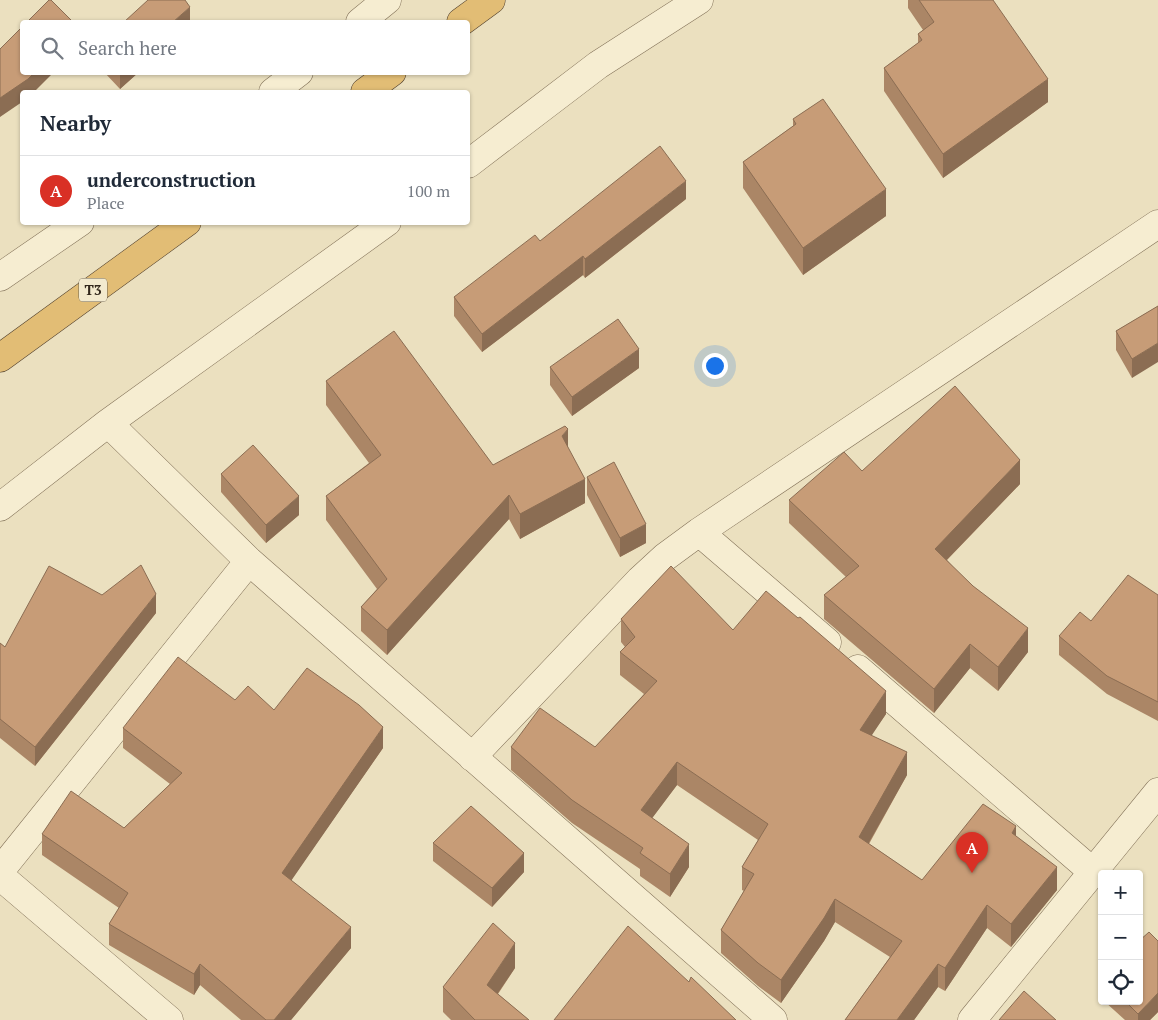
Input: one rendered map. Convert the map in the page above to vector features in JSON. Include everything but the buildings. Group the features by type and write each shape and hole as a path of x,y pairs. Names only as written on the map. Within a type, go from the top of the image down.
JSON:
{"highway":[{"path":"464,20 492,0"},
{"path":"368,90 388,75"},
{"name":"T3","path":"0,358 182,225"}],"street":[{"path":"362,20 387,0"},
{"path":"470,162 598,65 699,0"},
{"path":"275,90 295,75"},
{"path":"472,757 640,580 698,532 1158,224"},
{"path":"0,277 76,225"},
{"path":"0,507 108,424 383,225"},
{"path":"108,424 249,561 773,1020"},
{"path":"698,532 1093,872"},
{"path":"0,871 249,561"},
{"path":"972,1020 1158,792"},
{"path":"0,876 169,1020"}],"place":[{"name":"underconstruction","path":"972,873"}]}
